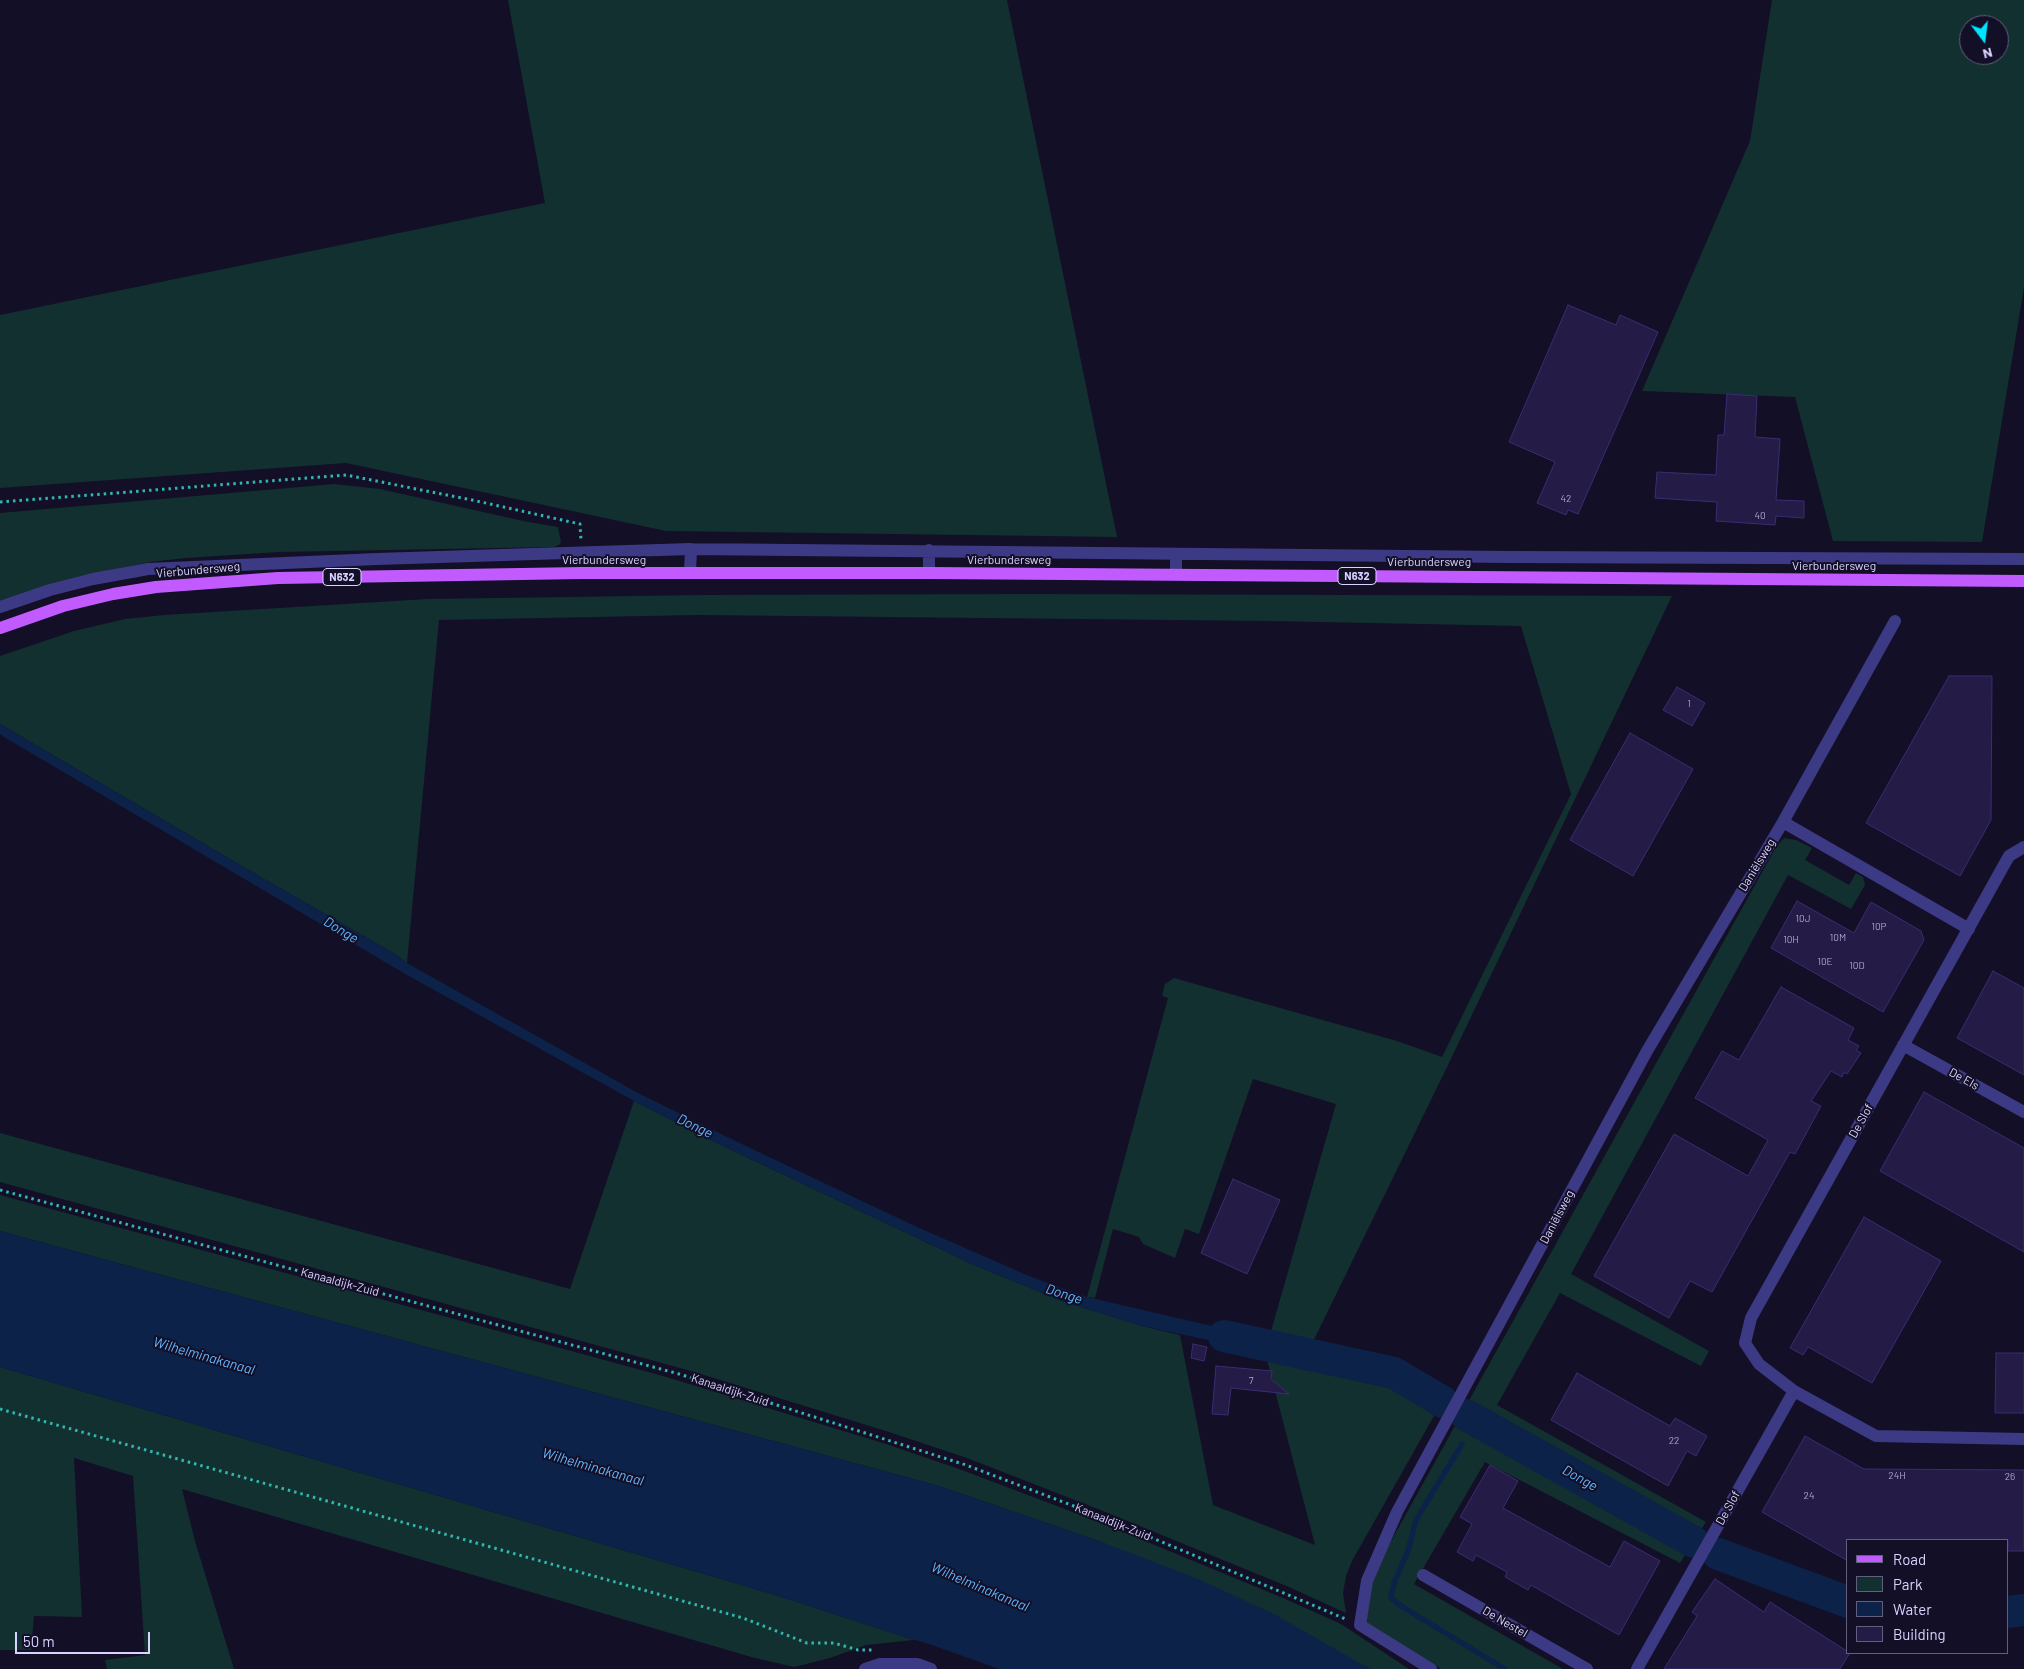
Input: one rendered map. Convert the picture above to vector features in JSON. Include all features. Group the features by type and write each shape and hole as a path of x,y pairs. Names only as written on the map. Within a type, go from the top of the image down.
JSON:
{"main road":[{"name":"Vierbundersweg","path":"0,628 63,606 114,594 156,587 278,578 582,573 930,573 2024,581"}],"street":[{"name":"Vierbundersweg","path":"0,607 84,581 148,569 691,549 1510,557 2024,559"},
{"path":"690,573 691,549"},
{"path":"930,550 930,573"},
{"path":"581,552 582,573"},
{"path":"1176,554 1176,574"},
{"path":"1510,557 1510,577"},
{"path":"1676,578 1677,558"},
{"path":"1821,559 1821,580"},
{"name":"Daniëlsweg","path":"1360,1625 1366,1581 1397,1512 1647,1051 1783,822 1896,621"},
{"path":"1783,822 1969,929"},
{"name":"De Slof","path":"2024,847 2009,856 1751,1318 1745,1343 1759,1364 1794,1391 1876,1436 2024,1439"},
{"name":"De Els","path":"1903,1045 2024,1112"},
{"name":"De Slof","path":"1637,1669 1794,1391"},
{"name":"De Nestel","path":"1424,1575 1587,1669"},
{"path":"1360,1625 1432,1669"},
{"path":"865,1669 880,1664 917,1664 931,1669"}],"path":[{"name":"Vierbundersweg","path":"0,502 346,475 580,524 581,552"},
{"name":"Kanaaldijk-Zuid","path":"0,1190 679,1374 966,1464 1100,1516 1360,1625"},
{"path":"0,1409 743,1618 807,1643 834,1644 858,1650 874,1650"}],"green space":[{"path":"508,0 1007,0 1117,537 666,531 346,463 0,488 0,315 545,203"},
{"path":"1772,0 2024,0 2024,287 1982,542 1833,541 1795,397 1642,391 1750,141"},
{"path":"334,484 380,489 558,527 561,542 554,547 279,552 186,558 150,562 109,570 0,602 0,513"},
{"path":"704,595 1672,596 1448,1065 1306,1356 1403,1378 1443,1400 1352,1561 1346,1576 1343,1593 1346,1613 1289,1587 1103,1511 967,1458 889,1432 691,1371 0,1182 0,1133 570,1289 634,1101 719,1144 974,1265 1062,1301 1142,1326 1180,1335 1213,1505 1315,1545 1265,1352 1336,1104 1253,1079 1199,1234 1185,1229 1175,1258 1143,1244 1139,1237 1113,1229 1095,1298 1087,1297 1168,998 1162,996 1165,984 1174,978 1397,1041 1442,1057 1571,794 1521,626 1270,621 698,615 439,620 407,963 395,954 0,724 0,656 74,631 125,619 427,599"},
{"path":"1784,838 1796,840 1812,848 1805,860 1849,885 1856,873 1863,877 1865,885 1851,909 1788,875 1571,1274 1709,1351 1701,1366 1560,1293 1497,1405 1706,1522 1680,1563 1485,1462 1414,1584 1563,1669 1441,1669 1365,1622 1370,1579 1776,847"},
{"path":"0,1195 663,1376 886,1444 962,1470 1099,1522 1283,1598 1341,1624 1409,1669 1370,1669 1099,1541 939,1486 0,1231"},
{"path":"0,1367 769,1593 914,1640 866,1645 830,1658 794,1667 751,1657 182,1489 195,1541 234,1669 107,1669 105,1660 145,1655 133,1476 74,1458 82,1617 34,1616 31,1650 0,1650"}],"water":[{"path":"0,724 395,954 407,963 638,1093 917,1227 1029,1276 1087,1297 1268,1339 1265,1352 1142,1326 1062,1301 974,1265 719,1144 634,1101 407,975 4,737 0,734"},
{"name":"Wilhelminakanaal","path":"0,1231 939,1486 1099,1541 1198,1579 1274,1614 1370,1669 999,1669 929,1644 769,1593 0,1367"}],"building":[{"path":"1568,305 1616,325 1620,315 1658,332 1578,514 1568,510 1566,515 1537,503 1555,462 1509,442"},
{"path":"1727,394 1757,396 1755,437 1780,439 1776,500 1804,501 1804,518 1776,516 1775,525 1716,521 1717,502 1655,498 1657,472 1716,475 1718,435 1724,435"},
{"path":"1949,676 1992,676 1991,820 1960,876 1866,823"},
{"path":"1677,687 1705,703 1692,726 1663,710"},
{"path":"1630,733 1693,769 1633,876 1570,840"},
{"path":"1797,901 1854,933 1871,902 1921,931 1924,940 1883,1012 1771,948"},
{"path":"1993,971 2024,988 2024,1075 1957,1038"},
{"path":"1781,987 1854,1028 1848,1040 1859,1046 1856,1050 1861,1053 1847,1074 1844,1072 1842,1077 1831,1071 1811,1101 1821,1106 1795,1154 1790,1152 1712,1292 1690,1281 1669,1318 1594,1276 1674,1134 1748,1176 1768,1140 1695,1098 1722,1051 1739,1060"},
{"path":"1924,1092 2024,1148 2024,1252 1880,1171"},
{"path":"1233,1179 1280,1200 1247,1274 1201,1253"},
{"path":"1864,1217 1941,1261 1872,1383 1808,1347 1803,1355 1790,1348"},
{"path":"1193,1344 1207,1347 1204,1361 1191,1358"},
{"path":"1996,1353 2024,1353 2024,1413 1995,1413"},
{"path":"1216,1366 1272,1371 1271,1379 1289,1394 1231,1388 1228,1415 1212,1414"},
{"path":"1577,1373 1670,1426 1675,1418 1707,1436 1696,1456 1687,1451 1668,1486 1551,1420"},
{"path":"1805,1436 1864,1469 2024,1470 2024,1551 2009,1551 2009,1539 1846,1539 1846,1560 1762,1512"},
{"path":"1490,1465 1518,1481 1503,1508 1610,1567 1624,1541 1660,1561 1619,1635 1531,1585 1528,1590 1505,1577 1507,1572 1476,1555 1473,1561 1457,1552 1472,1524 1460,1517"},
{"path":"1715,1579 1764,1612 1770,1602 1846,1650 1846,1654 1849,1654 1840,1669 1664,1669 1697,1616 1692,1612"}],"waterway":[{"name":"Donge","path":"1224,1336 1394,1373 1443,1402"},
{"name":"Donge","path":"1466,1415 1694,1542"},
{"path":"1462,1444 1416,1520 1408,1551 1394,1583 1391,1598 1401,1606 1505,1669"},
{"name":"Donge","path":"1718,1554 1846,1601"},
{"name":"Donge","path":"2009,1612 2024,1610"}]}
